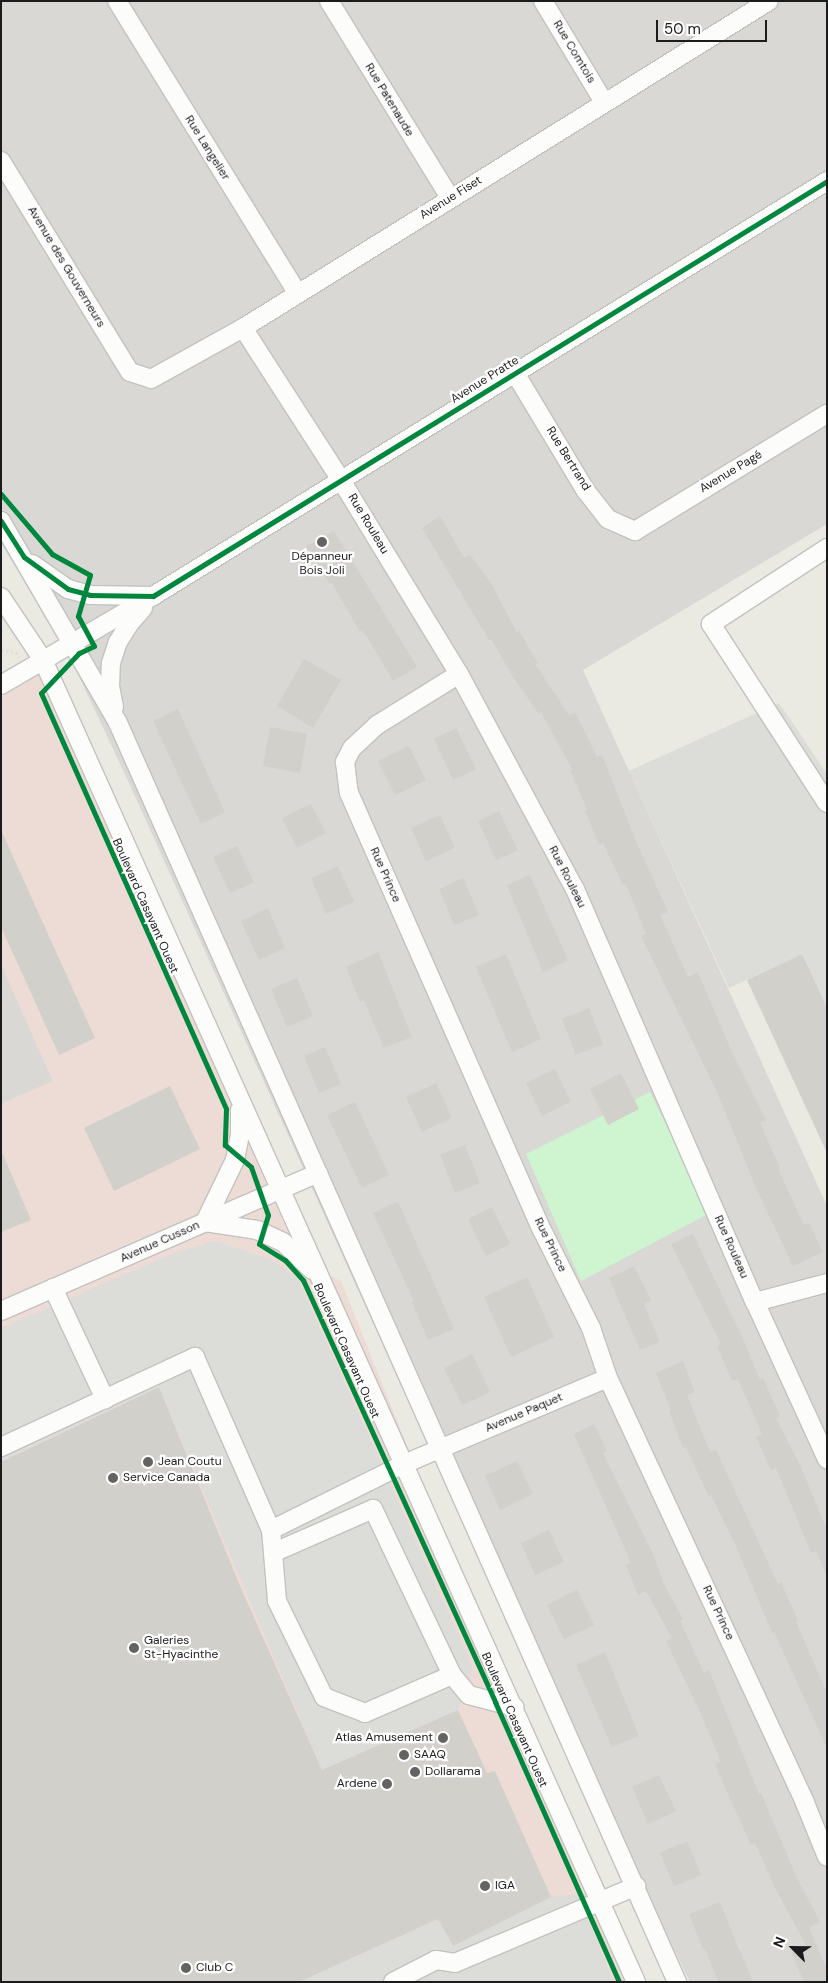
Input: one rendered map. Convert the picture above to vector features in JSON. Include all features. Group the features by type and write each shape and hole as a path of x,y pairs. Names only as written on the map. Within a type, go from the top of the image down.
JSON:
{"street":[{"name":"Rue Langelier","path":"117,1 298,294"},
{"name":"Rue Patenaude","path":"329,1 450,198"},
{"name":"Rue Comtois","path":"543,1 604,102"},
{"name":"Avenue Fiset","path":"130,372 151,379 243,328 762,3"},
{"name":"Avenue des Gouverneurs","path":"1,161 130,372"},
{"name":"Avenue Pratte","path":"1,685 153,596 827,181"},
{"name":"Rue Rouleau","path":"243,328 341,480 459,674 575,890 755,1302 827,1459"},
{"name":"Rue Bertrand","path":"515,373 586,491 608,518 635,531"},
{"name":"Avenue Pagé","path":"635,531 827,414"},
{"path":"1,522 24,557 118,723 677,1982"},
{"path":"824,792 711,624 827,548"},
{"path":"24,557 68,590 90,595 153,596"},
{"path":"118,723 110,687 110,663 118,642 130,623 153,596"},
{"name":"Boulevard Casavant Ouest","path":"1,597 43,660 636,1982"},
{"name":"Rue Prince","path":"459,674 377,725 352,748 345,762 348,793 542,1230 591,1328 608,1378 801,1794 827,1857"},
{"path":"240,1102 240,1134 235,1160 204,1222 257,1230 283,1242 318,1276"},
{"name":"Avenue Cusson","path":"1,1311 318,1173"},
{"path":"755,1302 827,1283"},
{"path":"53,1288 105,1399"},
{"path":"1,1447 194,1357 271,1530 277,1601 324,1697 366,1713 452,1675"},
{"name":"Avenue Paquet","path":"271,1530 404,1464 608,1378"},
{"path":"273,1553 373,1509 452,1675 469,1695 514,1707"},
{"path":"393,1982 436,1960 455,1963 636,1886"}],"path":[{"path":"1,650 16,652 19,657"}],"shaded area":[{"path":"1,1 827,1 827,524 583,670 827,1206 827,1982 690,1982 428,1445 124,772 63,643 1,544"},
{"name":"Galeries St-Hyacinthe","path":"40,674 301,1262 341,1281 559,1825 635,1982 1,1982 1,1104 53,1081 1,964 1,697"},
{"path":"779,703 827,774 827,1013 802,954 729,988 629,771"},
{"path":"1,964 53,1081 1,1104"},
{"path":"214,1241 270,1259 298,1279 473,1668 458,1710 322,1770 159,1387 1,1462 1,1328 177,1252"},
{"path":"577,1894 614,1982 299,1982 438,1919 453,1946 551,1897"}],"green space":[{"path":"650,1092 710,1213 581,1281 526,1154"}],"building":[{"path":"440,516 464,558 470,555 491,583 517,633 519,631 538,663 535,664 569,715 575,712 597,757 602,755 635,839 668,912 660,915 688,977 698,972 731,1050 766,1120 760,1123 780,1168 778,1169 804,1225 809,1223 823,1252 793,1266 756,1188 717,1092 641,936 646,934 626,884 623,885 603,843 599,845 585,810 587,809 570,770 572,769 541,712 539,714 513,677 491,639 489,640 422,528"},
{"path":"334,531 417,667 393,681 363,630 360,632 332,583 330,584 306,546"},
{"path":"304,659 341,680 313,728 277,706"},
{"path":"178,709 225,812 201,824 153,721"},
{"path":"270,727 307,734 300,773 263,766"},
{"path":"456,728 476,769 453,780 434,739"},
{"path":"409,746 426,780 395,795 378,761"},
{"path":"311,804 326,833 297,848 282,818"},
{"path":"499,811 518,850 496,860 478,821"},
{"path":"440,815 455,848 426,861 411,828"},
{"path":"1,830 95,1038 59,1055 1,927"},
{"path":"237,846 254,882 230,893 213,857"},
{"path":"338,866 354,902 326,914 311,878"},
{"path":"530,875 568,960 543,972 507,885"},
{"path":"463,878 479,915 454,925 439,889"},
{"path":"268,908 285,948 259,960 241,921"},
{"path":"378,952 412,1037 384,1048 364,1000 360,1002 346,967"},
{"path":"506,954 541,1039 512,1052 476,967"},
{"path":"802,954 827,1008 827,1153 747,980"},
{"path":"297,978 313,1016 287,1027 271,989"},
{"path":"589,1008 603,1044 576,1055 562,1019"},
{"path":"325,1047 341,1084 319,1093 304,1056"},
{"path":"555,1069 571,1102 542,1116 526,1083"},
{"path":"621,1073 639,1109 608,1125 590,1089"},
{"path":"436,1083 452,1118 422,1132 406,1097"},
{"path":"170,1086 200,1149 114,1191 84,1128"},
{"path":"355,1102 389,1175 362,1188 327,1115"},
{"path":"465,1145 480,1183 455,1193 440,1155"},
{"path":"1,1150 31,1220 1,1232"},
{"path":"398,1201 454,1329 428,1340 412,1302 414,1301 373,1213"},
{"path":"492,1207 510,1244 486,1256 468,1219"},
{"path":"693,1234 744,1341 760,1380 763,1378 780,1416 776,1418 800,1465 827,1530 827,1576 816,1551 811,1553 776,1468 771,1470 756,1437 762,1434 738,1379 732,1381 717,1346 721,1344 671,1244"},
{"path":"634,1266 651,1300 644,1304 660,1342 640,1350 609,1278"},
{"path":"527,1277 554,1337 511,1357 484,1297"},
{"path":"472,1354 490,1392 462,1405 444,1368"},
{"path":"683,1361 695,1392 687,1395 710,1452 716,1450 778,1584 781,1582 827,1693 827,1748 774,1632 772,1633 736,1546 711,1495 709,1497 686,1447 683,1448 669,1411 671,1410 656,1373"},
{"name":"Galeries St-Hyacinthe","path":"159,1387 240,1586 322,1770 458,1710 487,1773 495,1771 551,1897 453,1946 438,1919 299,1982 1,1982 1,1462"},
{"path":"594,1424 607,1451 603,1453 653,1554 664,1584 683,1619 680,1621 704,1673 709,1670 759,1794 761,1793 796,1876 820,1922 809,1928 827,1969 827,1982 804,1982 791,1952 806,1945 775,1888 755,1843 751,1845 728,1794 715,1764 721,1762 701,1714 666,1641 672,1638 646,1591 638,1595 626,1565 631,1563 574,1434"},
{"path":"517,1461 533,1494 500,1510 485,1476"},
{"path":"549,1530 564,1562 535,1575 521,1543"},
{"path":"577,1590 594,1625 564,1639 547,1605"},
{"path":"605,1652 639,1736 612,1747 576,1665"},
{"path":"659,1775 676,1811 648,1824 632,1787"},
{"path":"687,1841 701,1875 674,1886 660,1853"},
{"path":"720,1902 753,1982 718,1982 705,1949 703,1949 689,1914"}],"cycle path":[{"path":"1,521 24,557 68,589 90,595 153,596 827,181"},
{"path":"1,494 52,554 90,575 78,616 94,646 79,653 41,693 226,1109 225,1145 251,1167 268,1215 259,1244 285,1260 303,1280 495,1702 619,1982"}],"place":[{"name":"Dépanneur Bois Joli","path":"322,542"},
{"name":"Jean Coutu","path":"148,1462"},
{"name":"Service Canada","path":"113,1478"},
{"name":"Galeries St-Hyacinthe","path":"134,1648"},
{"name":"Atlas Amusement","path":"443,1738"},
{"name":"SAAQ","path":"404,1755"},
{"name":"Dollarama","path":"415,1772"},
{"name":"Ardene","path":"387,1784"},
{"name":"IGA","path":"485,1886"},
{"name":"Club C","path":"186,1968"}]}
